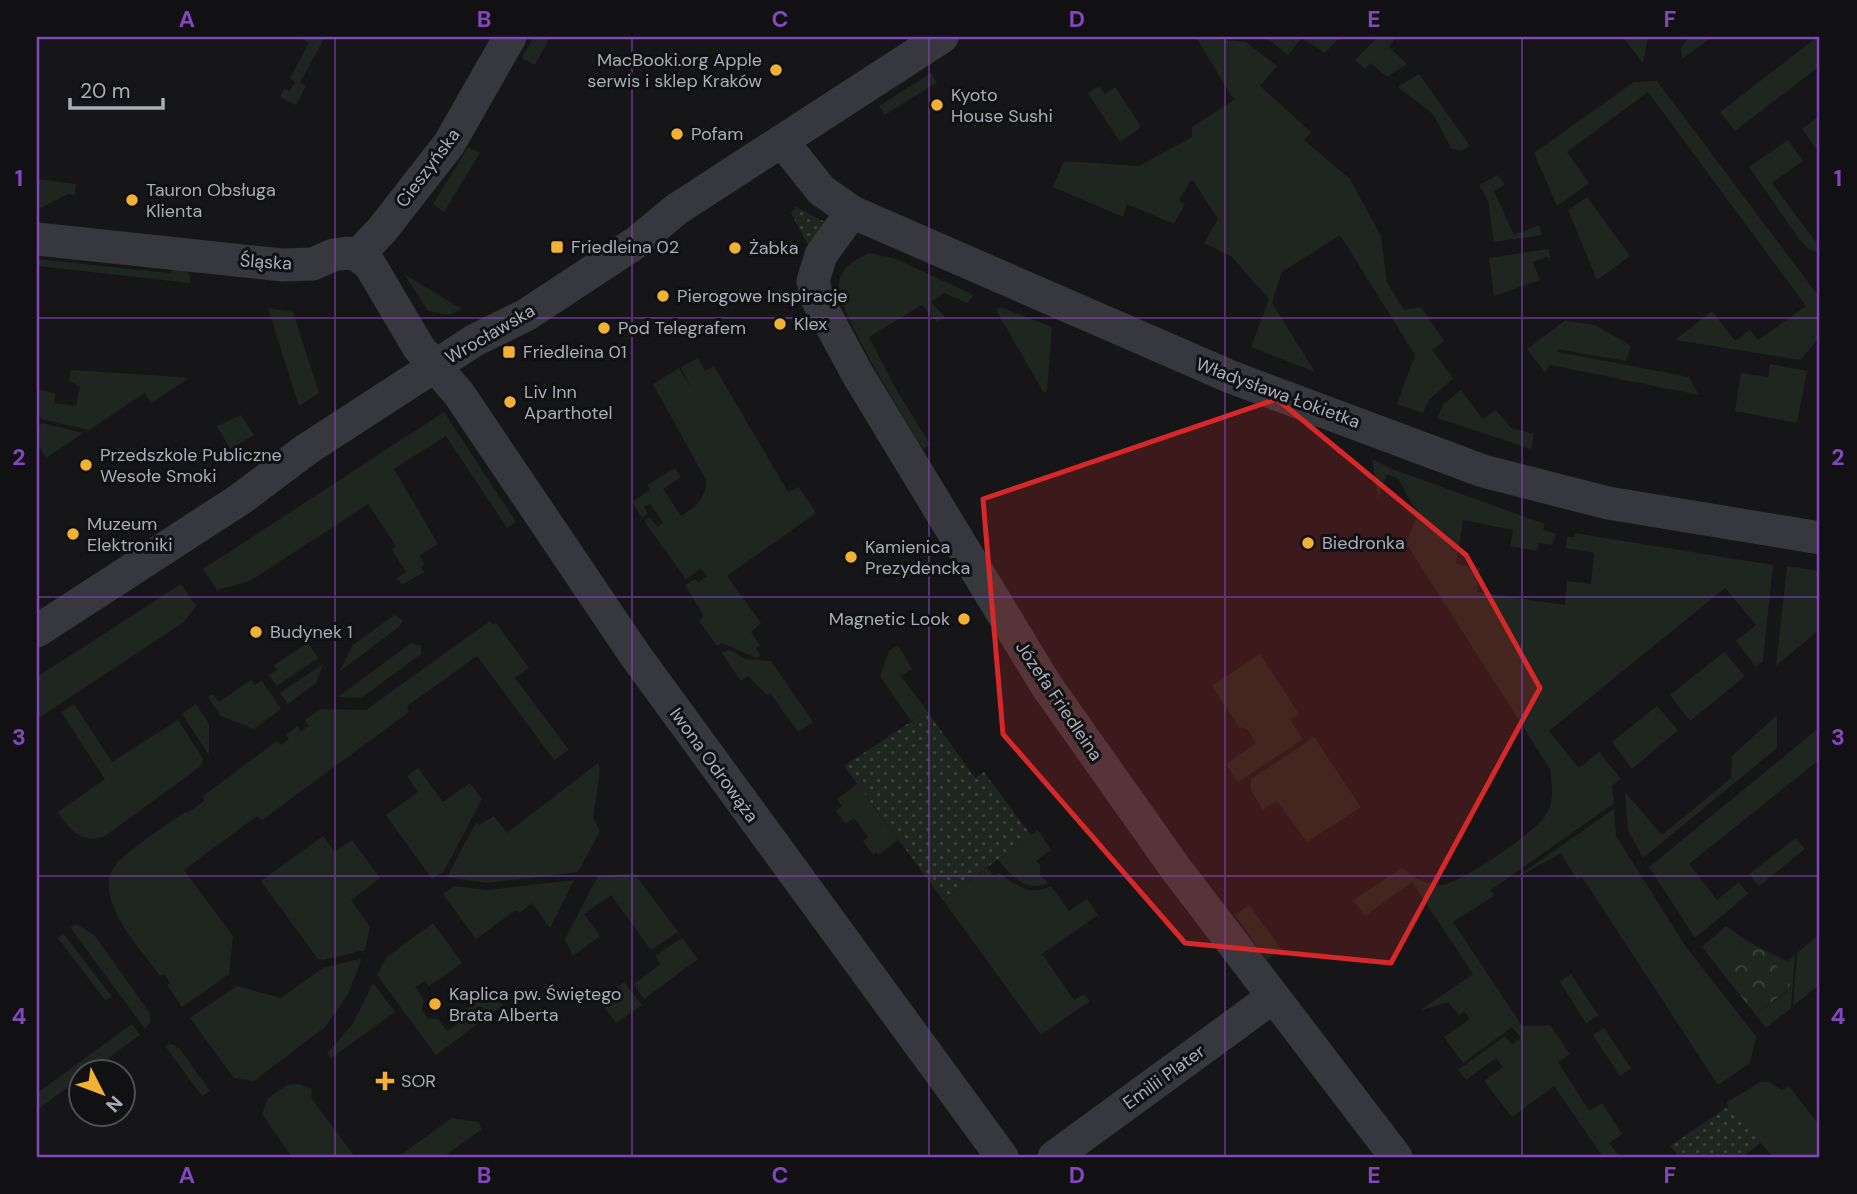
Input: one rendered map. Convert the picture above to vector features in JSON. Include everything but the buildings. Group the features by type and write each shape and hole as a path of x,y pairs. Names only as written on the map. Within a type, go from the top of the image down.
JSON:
{"street":[{"name":"Cieszyńska","path":"358,255 387,223 449,144 510,37"},
{"name":"Wrocławska","path":"37,631 239,500 307,449 475,341 526,315 782,141 942,37"},
{"name":"Władysława Łokietka","path":"782,141 821,190 852,212 1231,377 1483,471 1608,503 1820,538"},
{"name":"Józefa Friedleina","path":"852,212 821,255 814,273 815,291 825,315 879,412 1046,685 1176,869 1396,1157"},
{"name":"Śląska","path":"37,239 282,265 313,264 333,255 358,255"},
{"path":"358,255 375,273 419,348 435,367"},
{"name":"Iwona Odrowąża","path":"435,367 459,394 519,485 534,501 570,561 642,666 1002,1157"},
{"name":"Emilii Plater","path":"1054,1157 1273,997"}],"highlighted area":[{"path":"1277,399 1466,555 1540,688 1391,963 1185,943 1003,734 983,499"}],"green space":[{"path":"325,37 300,82 306,86 296,105 280,97 284,89 290,91 295,82 290,78 309,43 302,39"},
{"path":"534,37 550,37 535,65 522,58"},
{"path":"1196,37 1246,42 1277,66 1260,86 1311,132 1304,140 1350,179 1381,236 1387,283 1404,310 1421,307 1444,341 1432,350 1453,378 1429,400 1423,413 1397,404 1415,355 1340,235 1282,272 1272,303 1315,372 1251,347 1269,299 1232,257 1204,243 1218,219 1192,179 1179,200 1185,204 1174,224 1127,204 1123,217 1053,187 1064,161 1139,166 1192,137 1192,127 1234,100"},
{"path":"1265,37 1340,37 1325,53 1302,38 1288,55"},
{"path":"1378,37 1396,37 1389,47 1407,64 1387,77 1371,63 1365,69 1355,60"},
{"path":"1623,37 1648,37 1643,63"},
{"path":"1689,37 1712,37 1682,59 1681,48"},
{"path":"1820,37 1820,66 1735,131 1720,112"},
{"path":"931,73 937,82 885,115 879,106"},
{"path":"1419,74 1470,146 1461,151 1451,148 1433,114 1398,87"},
{"path":"1657,81 1820,298 1820,337 1800,360 1675,340 1712,311 1735,341 1750,330 1758,340 1806,306 1648,92 1567,152 1589,183 1557,206 1534,153 1634,82"},
{"path":"1099,86 1105,94 1115,87 1140,125 1139,129 1120,142 1088,93"},
{"path":"1820,115 1820,148 1817,150 1802,129"},
{"path":"1788,140 1803,161 1772,183 1815,241 1820,238 1820,254 1807,248 1799,239 1749,167"},
{"path":"468,147 480,153 444,212 433,204"},
{"path":"1498,175 1505,185 1494,191 1514,235 1539,225 1542,235 1494,242 1488,200 1479,185"},
{"path":"37,179 76,184 75,195 68,194 37,210"},
{"path":"1587,197 1630,256 1597,280 1568,210"},
{"path":"796,207 825,222 814,243 807,243 791,213"},
{"path":"1548,249 1551,262 1547,257 1533,262 1540,280 1494,296 1489,258"},
{"path":"870,253 896,259 974,295 967,303 944,293 931,302 945,317 937,322 922,305 869,337 897,391 930,444 923,449 861,342 842,300 839,286 842,274 854,261"},
{"path":"37,259 169,273 182,263 190,276 190,283 37,266"},
{"path":"404,274 462,309 449,315 428,311"},
{"path":"1000,307 1052,327 1047,391 1044,393 996,310"},
{"path":"268,308 293,312 319,393 299,406"},
{"path":"1567,319 1595,325 1631,346 1626,361 1556,349 1558,352 1689,377 1699,395 1550,365 1545,372 1527,349"},
{"path":"698,358 705,371 714,366 788,492 799,487 816,513 727,576 761,623 751,632 760,645 756,649 761,655 757,658 722,643 717,646 699,621 704,616 685,585 695,579 698,583 707,576 701,569 686,579 644,521 650,517 657,527 663,523 650,504 644,507 648,513 642,518 632,502 650,490 647,485 675,468 681,477 663,489 681,516 696,506 702,497 706,480 653,384 679,368 691,388 681,367"},
{"path":"1770,364 1807,371 1797,423 1735,411 1741,373 1768,377"},
{"path":"71,370 188,379 151,403 145,393 89,430 42,419 37,411 37,389 55,393 54,403 76,406 80,387 69,381"},
{"path":"1461,390 1483,419 1496,410 1511,428 1534,434 1531,449 1437,418 1443,405"},
{"path":"444,412 516,522 507,528 446,436 394,469 438,544 419,556 425,564 421,567 424,572 402,585 397,578 406,572 392,550 396,546 368,504 250,581 217,590 203,569"},
{"path":"241,415 254,435 230,449 217,426"},
{"path":"43,423 83,433 46,458 37,444 37,427"},
{"path":"1372,459 1392,469 1545,524 1543,530 1556,534 1552,545 1539,543 1537,551 1510,546 1513,530 1463,520 1456,564 1480,568 1477,592 1565,605 1567,581 1591,584 1594,553 1566,548 1567,537 1574,537 1575,533 1773,565 1763,661 1756,667 1736,641 1756,625 1725,588 1549,731 1579,768 1599,752 1621,779 1612,786 1614,803 1491,890 1494,896 1453,922 1522,1026 1550,1025 1570,1054 1558,1062 1589,1111 1602,1103 1622,1134 1609,1143 1620,1157 1603,1157 1554,1086 1512,1117 1484,1081 1503,1067 1496,1058 1466,1080 1458,1070 1505,1036 1512,1044 1521,1038 1512,1027 1463,1063 1444,1037 1470,1019 1464,1011 1459,1015 1448,1002 1419,1011 1473,974 1412,882 1365,916 1353,900 1402,868 1420,880 1435,885 1451,882 1465,875 1499,855 1530,831 1548,812 1552,796 1550,769 1406,543 1418,514 1398,479 1387,474 1378,499"},
{"path":"1787,566 1820,571 1820,629 1776,666"},
{"path":"181,584 196,606 184,622 37,719 37,677"},
{"path":"394,615 403,620 400,626 339,672 353,645"},
{"path":"490,621 493,625 496,623 529,668 515,678 569,750 554,760 477,656 407,706 409,712 262,820 257,816 184,870 233,936 229,974 182,1007 167,985 170,983 164,974 160,976 141,951 112,904 109,888 111,873 120,860 204,801 203,796 277,741 281,745 289,739 286,735 297,726 301,731 309,726 305,720 321,709 366,710"},
{"path":"308,643 318,658 277,686 269,675 277,670 274,665"},
{"path":"411,643 421,646 421,654 361,698 338,697"},
{"path":"898,645 912,669 901,676 927,711 911,721 880,676 889,651"},
{"path":"730,650 746,659 771,661 813,722 798,732 770,693 767,695 748,676 741,681 721,652"},
{"path":"1724,652 1745,676 1690,721 1670,695"},
{"path":"1260,654 1299,714 1290,720 1303,739 1238,782 1226,764 1256,743 1247,729 1239,727 1212,686"},
{"path":"323,664 316,683 288,704 280,693"},
{"path":"251,680 254,685 262,681 281,709 254,729 221,716 208,697 213,694 219,702"},
{"path":"74,704 112,762 178,720 203,759 201,766 105,836 83,837 67,824 58,812 105,779 61,712"},
{"path":"196,704 209,724 209,755 182,714"},
{"path":"1657,706 1678,730 1632,769 1612,742"},
{"path":"927,711 975,778 984,772 1031,835 943,900 844,766"},
{"path":"1777,715 1777,748 1643,858 1628,830 1625,792 1662,835 1731,778 1732,756"},
{"path":"1820,727 1820,759 1689,864 1717,900 1739,882 1748,894 1695,938 1649,867"},
{"path":"1314,737 1361,807 1307,842 1277,801 1263,810 1251,790 1251,779"},
{"path":"598,763 600,770 593,818 600,831 578,872 487,883 447,877 476,822 479,825 494,816 507,833"},
{"path":"418,768 443,802 470,783 482,799 444,871 432,879 386,815 418,792 407,776"},
{"path":"857,784 898,840 878,855 876,852 873,855 863,841 868,837 854,818 846,824 836,811 842,806 837,799"},
{"path":"1614,809 1616,836 1686,947 1756,1036 1750,1063 1718,1085 1582,877 1577,880 1561,853 1512,880"},
{"path":"1038,830 1051,850 1036,861 1040,865 1040,875 1048,883 1032,886 1019,881 998,859"},
{"path":"323,836 335,852 352,840 380,878 351,900 370,927 365,950 323,960 318,959 261,881"},
{"path":"1796,838 1805,849 1759,886 1749,874"},
{"path":"987,868 994,876 999,873 1030,890 1051,886 1069,911 1087,899 1098,915 1042,954 1074,1000 1084,994 1090,1001 1041,1035 943,900"},
{"path":"634,873 678,932 651,950 611,895 584,914 600,936 573,956 565,939 598,876"},
{"path":"574,880 550,928 532,903 519,913 516,910 476,939 443,894 454,886 487,890"},
{"path":"1249,905 1282,950 1267,960 1235,915"},
{"path":"433,923 462,963 429,986 425,981 415,987 424,1000 422,1010 428,1018 438,1019 447,1031 457,1025 452,1018 491,991 503,1005 436,1055 377,975 387,957"},
{"path":"77,924 95,936 149,1012 151,1021 145,1029 70,927"},
{"path":"1726,926 1747,941 1717,966 1702,947"},
{"path":"63,933 112,997 105,1000 58,938"},
{"path":"1820,934 1820,984 1793,1006 1797,953"},
{"path":"682,938 698,959 644,999 634,984 661,964 655,956"},
{"path":"1747,941 1766,951 1790,984 1788,990 1755,1014 1717,966"},
{"path":"1766,951 1787,961 1795,955 1791,1008 1766,1028 1755,1014 1788,991 1790,984"},
{"path":"362,958 348,994 325,1027 254,1081 234,1078 190,1018 237,986 281,998 323,968"},
{"path":"1571,974 1598,1015 1586,1023 1560,982"},
{"path":"624,982 642,1005 616,1023 599,1000"},
{"path":"373,983 395,1012 331,1058 327,1053 353,1024"},
{"path":"132,1024 140,1035 108,1058 85,1058"},
{"path":"1604,1028 1631,1068 1620,1076 1593,1035"},
{"path":"171,1044 180,1049 210,1091 202,1096 165,1046"},
{"path":"66,1072 66,1088 37,1110 37,1093"},
{"path":"1760,1082 1769,1082 1782,1090 1789,1086 1820,1126 1820,1157 1773,1157 1726,1103"},
{"path":"299,1084 312,1089 311,1098 355,1157 292,1157 262,1114 268,1098 287,1085"},
{"path":"1729,1106 1761,1142 1743,1157 1679,1157 1670,1146"},
{"path":"452,1118 478,1122 482,1129 443,1157 398,1157"}],"place":[{"name":"MacBooki.org Apple serwis i sklep Kraków","path":"776,70"},
{"name":"Kyoto House Sushi","path":"937,105"},
{"name":"Pofam","path":"677,134"},
{"name":"Tauron Obsługa Klienta","path":"132,200"},
{"name":"Friedleina 02","path":"557,247"},
{"name":"Żabka","path":"735,248"},
{"name":"Pierogowe Inspiracje","path":"663,296"},
{"name":"Klex","path":"780,324"},
{"name":"Pod Telegrafem","path":"604,328"},
{"name":"Friedleina 01","path":"509,352"},
{"name":"Liv Inn Aparthotel","path":"510,402"},
{"name":"Przedszkole Publiczne Wesołe Smoki","path":"86,465"},
{"name":"Muzeum Elektroniki","path":"73,534"},
{"name":"Biedronka","path":"1308,543"},
{"name":"Kamienica Prezydencka","path":"851,557"},
{"name":"Magnetic Look","path":"964,619"},
{"name":"Budynek 1","path":"256,632"},
{"name":"Kaplica pw. Świętego Brata Alberta","path":"435,1004"},
{"name":"SOR","path":"385,1081"}]}
